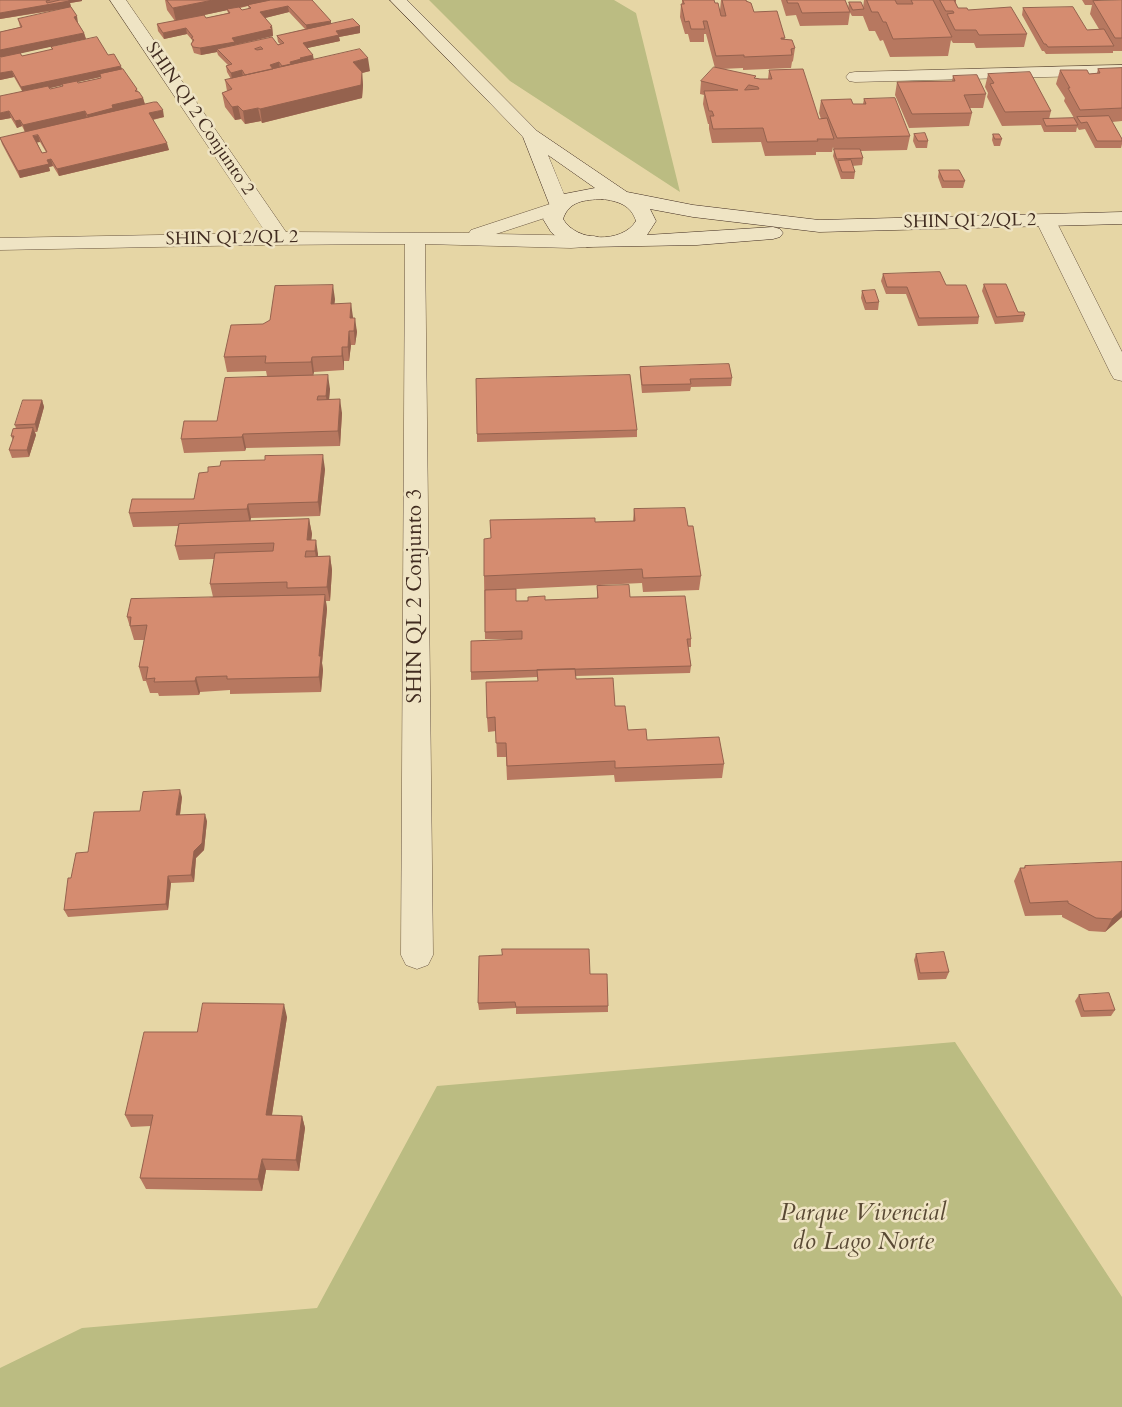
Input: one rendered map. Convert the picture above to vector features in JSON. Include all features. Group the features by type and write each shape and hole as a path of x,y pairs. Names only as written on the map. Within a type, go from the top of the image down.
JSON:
{"street":[{"name":"SHIN QI 2 Conjunto 2","path":"118,0 280,238"},
{"name":"SHIN QI 2/QL 2","path":"398,0 531,134 622,197 693,211 819,226"},
{"path":"855,77 1122,70"},
{"name":"SHIN QI 2/QL 2","path":"465,239 558,207 531,134"},
{"path":"586,194 622,197 635,202 644,211 646,221 640,231 626,238 601,242 574,238 560,230 553,219 558,207 570,198 586,194"},
{"name":"SHIN QI 2/QL 2","path":"0,244 280,238 415,238 552,243 650,242 758,235 819,226 1122,218"},
{"path":"1046,221 1122,374"},
{"name":"SHIN QL 2 Conjunto 3","path":"415,238 417,955"}],"green space":[{"path":"429,0 614,0 636,13 680,192 510,81"},
{"name":"Parque Vivencial do Lago Norte","path":"955,1042 1122,1297 1122,1407 0,1407 0,1368 82,1328 317,1308 437,1086"}],"building":[{"path":"0,0 50,0 46,1 47,3 60,0 69,1 0,13"},
{"path":"167,0 213,0 173,8"},
{"path":"271,0 312,0 331,21 306,25 288,6 260,12 272,26 270,27 272,29 232,38 235,42 200,48 193,47 191,44 194,40 191,38 193,37 186,28 163,33 157,24 204,15 206,18 230,13 227,9 239,7 242,10 251,8 248,5"},
{"path":"683,0 714,0 715,3 718,3 721,16 726,16 722,0 746,0 751,3 754,12 777,11 785,38 781,39 792,40 795,48 791,49 792,55 716,56 707,21 703,21 705,29 691,29 689,21 685,22 681,4 684,4"},
{"path":"787,0 845,0 850,12 802,13 798,3 788,3"},
{"path":"867,0 895,0 897,4 913,4 911,0 933,0 952,37 893,39 886,22 883,22 878,12 872,12"},
{"path":"940,0 954,0 958,8 967,8 968,10 1011,7 1027,34 979,35 976,30 955,30 947,14 954,13 953,11 946,11"},
{"path":"1122,0 1122,38 1115,38 1093,1"},
{"path":"849,2 861,2 864,9 853,10"},
{"path":"71,7 77,16 74,17 84,33 0,50 0,32 22,27 18,19"},
{"path":"1073,7 1087,30 1104,29 1114,46 1048,47 1044,44 1023,8"},
{"path":"353,19 360,26 336,31 339,35 303,43 313,55 300,58 290,62 291,64 282,66 279,62 270,65 273,69 245,75 242,70 231,73 226,66 232,64 217,49 272,37 278,45 284,43 277,36"},
{"path":"97,37 108,55 114,54 121,66 21,87 12,71 0,73 0,56 20,53 22,56 53,49 51,47"},
{"path":"360,49 368,58 353,62 362,72 361,85 260,109 243,111 238,106 232,107 222,93 232,89 225,80"},
{"path":"714,67 756,76 754,78 760,79 772,79 769,70 803,69 819,119 827,118 834,139 767,142 763,128 713,129 710,116 714,116 712,111 709,111 704,91 738,90 701,81","holes":["749,85 759,89 745,90"]},
{"path":"1122,68 1122,108 1080,110 1060,70 1087,70 1089,74 1100,73 1098,69"},
{"path":"123,69 137,89 135,91 139,92 143,98 112,105 113,108 87,115 85,111 23,125 20,120 15,121 9,111 0,113 0,96 48,86 50,89 63,86 62,84 101,78 100,74"},
{"path":"1030,72 1051,111 1005,112 990,84 994,83 988,74"},
{"path":"977,75 986,94 964,95 972,113 912,114 897,82 955,81 953,76"},
{"path":"895,98 910,136 837,138 821,100 851,99 853,104 866,104 864,99"},
{"path":"157,102 163,110 149,113 167,143 57,169 51,159 47,160 49,164 18,171 0,138","holes":["38,135 47,152 42,153 33,136"]},
{"path":"1109,116 1122,141 1097,141 1087,122 1081,123 1077,117"},
{"path":"1074,118 1078,125 1046,126 1043,119"},
{"path":"925,133 928,141 918,141 914,134"},
{"path":"993,134 999,134 1002,139 995,139"},
{"path":"834,149 860,149 863,158 837,159"},
{"path":"851,160 855,172 842,172 838,161"},
{"path":"939,170 959,170 965,181 944,181"},
{"path":"940,272 946,285 966,285 979,317 919,318 907,287 887,287 883,274"},
{"path":"984,284 1006,284 1018,312 1024,312 1025,315 997,317"},
{"path":"333,285 331,304 351,303 350,318 355,318 354,331 349,331 348,347 342,347 342,356 312,357 311,362 265,363 266,356 224,357 231,325 263,324 270,320 275,286"},
{"path":"875,290 879,302 866,303 862,291"},
{"path":"729,364 732,378 690,379 691,384 642,385 640,367"},
{"path":"328,375 326,396 318,396 317,400 340,399 338,431 243,434 242,437 181,439 184,421 217,421 225,378"},
{"path":"630,375 637,430 477,434 476,379"},
{"path":"23,400 42,400 35,424 15,425"},
{"path":"33,428 27,450 9,450 14,436 11,436 13,429"},
{"path":"323,455 318,502 248,504 247,509 129,513 132,499 194,499 199,473 208,472 208,467 220,466 221,461 265,460 265,456"},
{"path":"685,508 688,526 693,526 701,576 643,578 642,569 484,576 484,539 491,538 490,520 595,518 595,522 635,521 634,509"},
{"path":"309,519 307,540 316,540 315,551 306,551 305,557 330,556 327,587 287,588 287,582 210,584 215,553 273,551 274,543 175,546 179,524"},
{"path":"629,585 630,597 685,596 691,639 687,639 691,666 471,672 471,641 522,639 522,631 485,632 485,590 516,589 516,601 528,601 528,597 545,596 545,600 598,598 597,586"},
{"path":"325,595 319,656 321,656 319,677 227,679 227,676 196,677 195,681 154,682 155,678 146,679 148,667 139,667 147,625 130,626 131,617 127,617 131,599"},
{"path":"575,669 576,679 613,678 615,706 625,706 628,730 646,729 647,740 719,737 724,764 615,768 615,761 507,766 506,743 496,743 495,717 487,718 486,682 538,681 537,670"},
{"path":"180,790 176,815 205,814 202,843 194,851 191,875 168,876 166,904 64,910 68,878 71,878 76,853 88,852 94,812 140,811 143,792"},
{"path":"1122,862 1122,910 1112,919 1096,918 1068,903 1068,901 1030,903 1020,868 1025,868 1025,866"},
{"path":"502,949 589,949 590,974 607,974 608,1006 516,1007 515,1002 478,1003 479,956 502,955"},
{"path":"944,952 949,972 920,973 916,954"},
{"path":"1109,993 1115,1010 1084,1011 1079,995"},
{"path":"203,1003 284,1004 266,1115 302,1116 296,1160 262,1159 258,1179 140,1178 153,1115 125,1115 144,1032 197,1032"}]}
